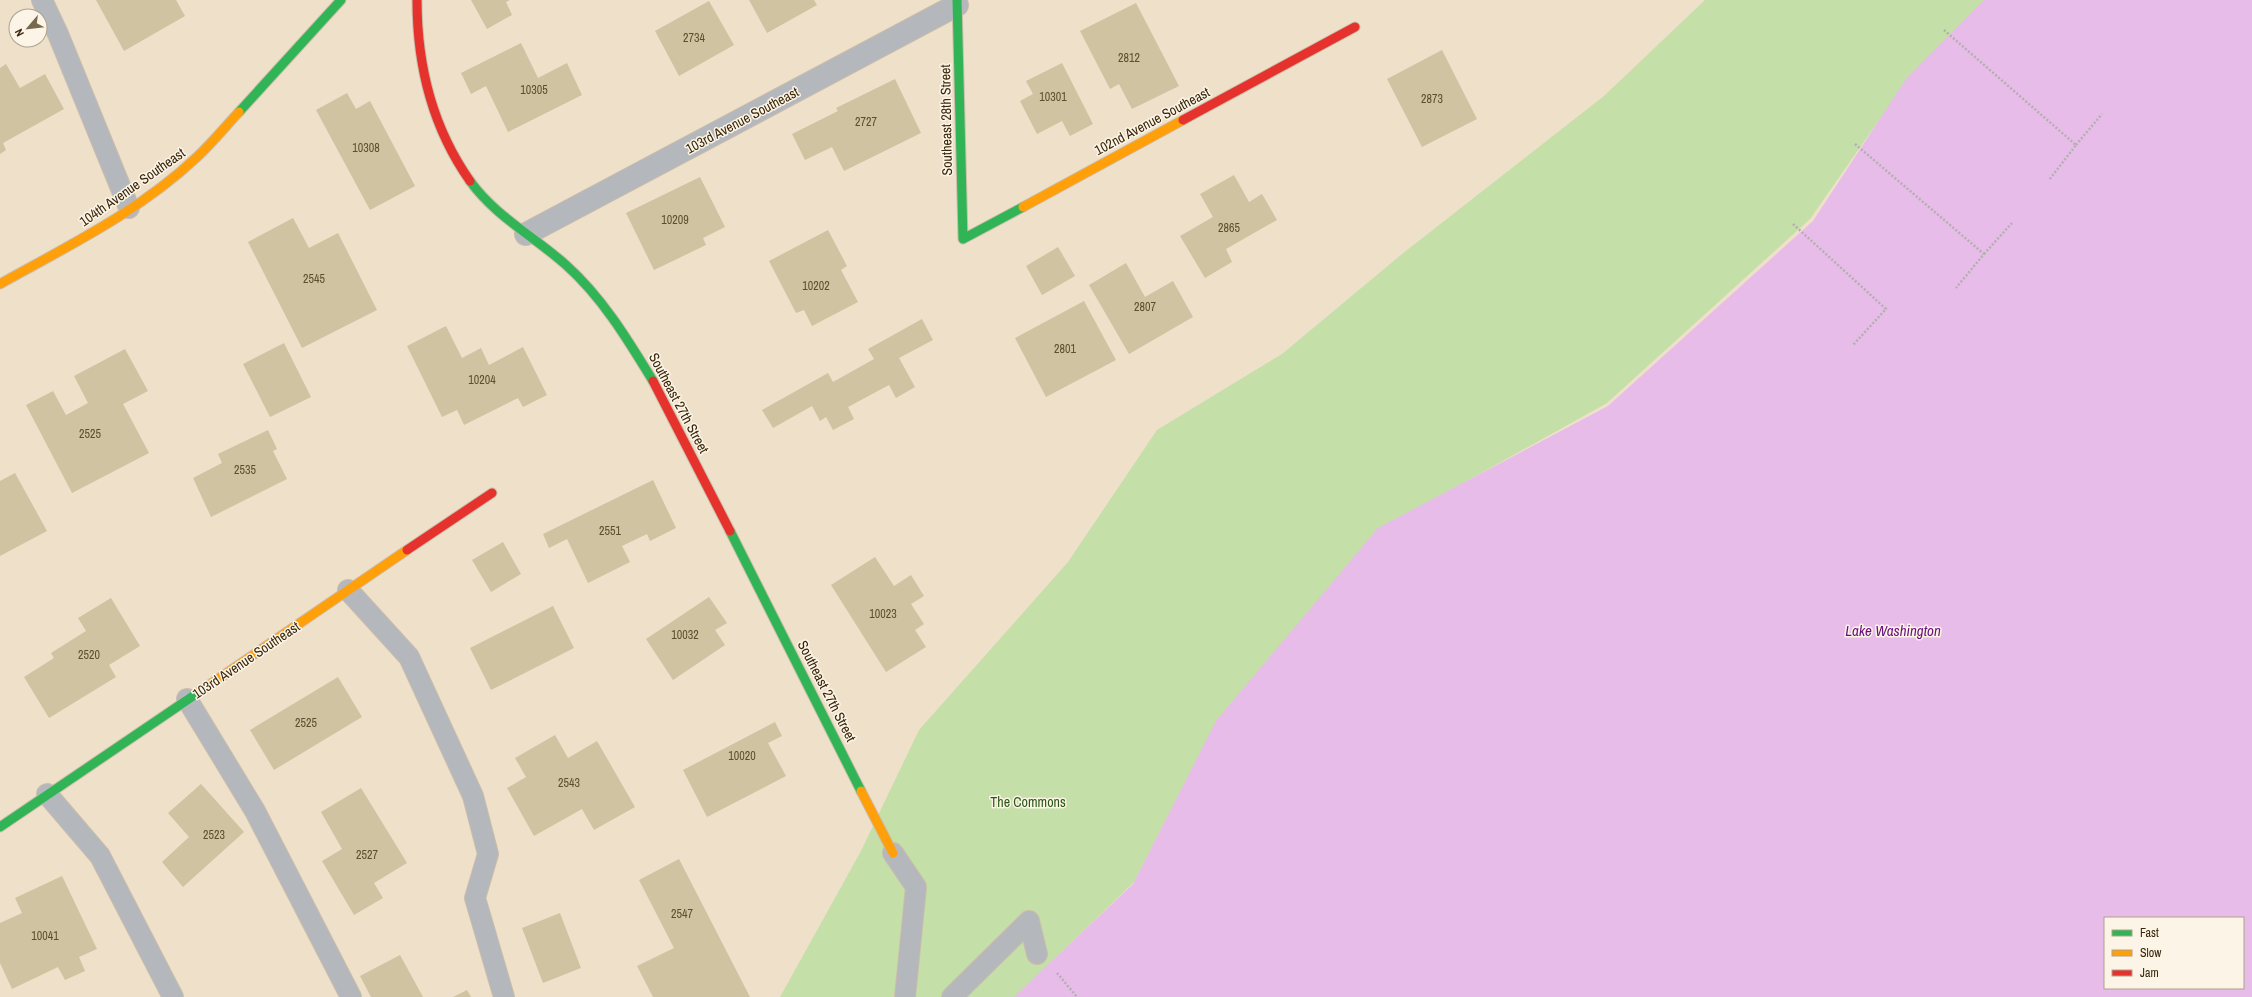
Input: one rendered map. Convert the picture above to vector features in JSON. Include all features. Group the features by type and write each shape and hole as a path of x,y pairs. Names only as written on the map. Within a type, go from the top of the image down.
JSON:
{"street":[{"name":"104th Avenue Southeast","path":"0,284 96,231 197,157 341,0"},
{"name":"Southeast 27th Street","path":"417,0 416,21 425,77 442,137 465,176 493,206 575,273 604,306 629,342 660,393 893,853"},
{"name":"103rd Avenue Southeast","path":"526,234 957,3"},
{"name":"Southeast 28th Street","path":"957,3 962,239"},
{"name":"102nd Avenue Southeast","path":"962,239 1355,27"},
{"name":"103rd Avenue Southeast","path":"0,827 492,493"}],"lane":[{"path":"42,0 58,34 129,208"},
{"path":"348,590 409,657 473,796 488,854 475,898 504,997"},
{"path":"187,699 255,811 351,997"},
{"path":"47,794 100,856 173,997"},
{"path":"893,853 916,887 905,997"},
{"path":"952,997 1029,921 1037,954"}],"path":[{"path":"1944,30 2076,145"},
{"path":"2049,180 2102,114"},
{"path":"1855,144 1984,254"},
{"path":"1956,288 2012,223"},
{"path":"1793,224 1886,309 1853,345"},
{"path":"1051,967 1077,997"}],"green space":[{"name":"The Commons","path":"1705,0 1988,0 1907,80 1810,219 1607,403 1379,530 1217,721 1134,882 1015,997 780,997 861,851 919,730 1068,562 1157,430 1282,354 1402,254 1604,96"}],"water":[{"name":"Lake Washington","path":"1984,0 2252,0 2252,997 1014,997 1133,884 1216,721 1378,528 1608,406 1813,221 1906,79"}],"building":[{"path":"96,0 176,0 185,16 124,51"},
{"path":"471,0 510,0 506,2 512,15 487,29"},
{"path":"749,0 814,0 817,5 767,33"},
{"path":"709,1 734,45 679,76 655,31"},
{"path":"1136,3 1179,86 1132,109 1119,84 1110,89 1080,31"},
{"path":"521,43 538,78 567,63 582,95 508,132 486,86 471,94 461,73"},
{"path":"1442,50 1477,119 1422,147 1387,79"},
{"path":"1062,63 1093,124 1070,136 1062,121 1037,134 1020,101 1033,94 1026,81"},
{"path":"6,64 20,88 45,74 64,109 3,143 6,150 0,154 0,68"},
{"path":"895,79 921,133 844,171 832,147 805,160 792,134 838,111 836,108"},
{"path":"347,93 356,109 370,101 415,186 370,210 316,110"},
{"path":"1234,175 1249,202 1262,194 1277,220 1226,249 1232,262 1205,278 1180,236 1213,217 1200,194"},
{"path":"700,177 725,227 703,238 706,245 654,270 626,213"},
{"path":"293,218 309,248 338,233 377,310 302,348 248,242"},
{"path":"828,230 847,266 841,270 858,302 812,326 804,310 796,313 769,261"},
{"path":"1058,247 1075,276 1042,295 1026,266"},
{"path":"1126,263 1145,297 1173,281 1193,317 1129,354 1089,285"},
{"path":"1084,301 1116,360 1046,397 1015,338"},
{"path":"922,319 933,340 899,358 915,387 896,398 889,385 848,407 854,419 833,430 826,417 820,421 812,406 773,428 762,410 828,373 833,382 874,359 868,349"},
{"path":"446,326 462,358 481,348 489,365 523,347 547,395 523,407 518,398 464,425 457,410 442,417 407,346"},
{"path":"284,343 311,397 270,417 243,364"},
{"path":"125,349 148,391 123,404 149,453 72,493 26,405 53,391 66,415 88,403 74,376"},
{"path":"268,430 277,449 273,451 287,479 211,517 193,478 222,463 218,454"},
{"path":"15,473 47,531 0,556 0,481"},
{"path":"653,480 676,528 650,541 647,534 622,546 630,562 588,583 567,539 549,548 543,534"},
{"path":"503,542 521,574 491,592 472,560"},
{"path":"875,557 894,586 911,575 924,596 911,604 924,624 915,630 926,647 886,672 831,585"},
{"path":"709,597 727,623 715,630 725,645 673,680 646,639"},
{"path":"111,598 140,646 109,665 116,677 49,718 24,677 54,658 51,653 86,631 78,618"},
{"path":"553,606 574,648 491,690 470,648"},
{"path":"338,677 362,717 274,770 250,730"},
{"path":"775,722 782,736 768,743 786,776 707,817 683,770"},
{"path":"555,735 568,758 597,741 635,807 594,830 582,809 534,836 507,788 526,777 515,758"},
{"path":"201,784 244,832 183,887 162,862 189,837 168,813"},
{"path":"361,788 407,863 374,883 383,898 354,915 322,861 342,849 321,812"},
{"path":"679,859 750,997 653,997 637,966 674,948 639,880"},
{"path":"62,876 97,949 79,957 85,971 65,980 58,967 12,989 0,963 0,923 22,913 15,898"},
{"path":"560,913 581,968 543,983 522,928"},
{"path":"400,955 423,997 371,997 360,976"},
{"path":"467,990 471,997 453,997"}],"traffic: fast":[{"path":"239,112 341,0"},
{"path":"957,0 963,239 1023,207"},
{"path":"470,181 480,194 503,216 554,255 579,277 614,320 653,381"},
{"path":"730,531 861,791"},
{"path":"0,827 199,692"}],"traffic: slow":[{"path":"0,284 103,226 152,194 197,157 239,112"},
{"path":"1023,207 1183,120"},
{"path":"199,692 407,550"},
{"path":"861,791 893,853"}],"traffic: jam":[{"path":"417,0 420,48 429,95 446,139 470,181"},
{"path":"1183,120 1355,27"},
{"path":"653,381 730,531"},
{"path":"407,550 492,493"}]}
